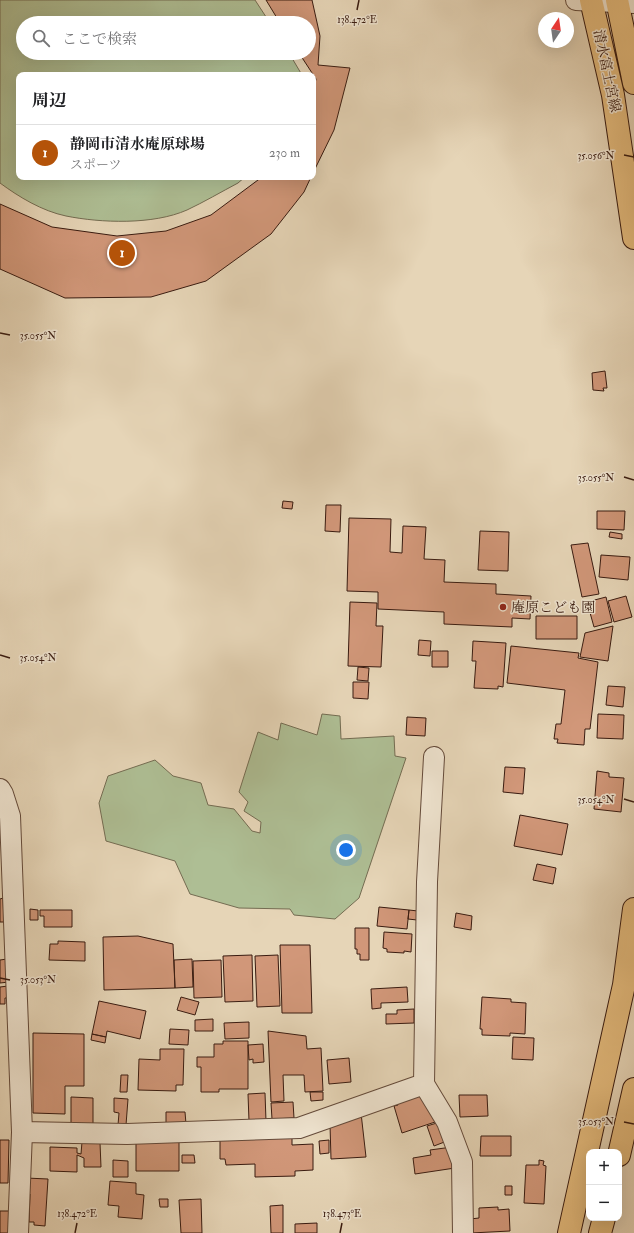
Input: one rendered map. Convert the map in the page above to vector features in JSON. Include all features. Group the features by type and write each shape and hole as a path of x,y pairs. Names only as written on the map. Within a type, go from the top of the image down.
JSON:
{"main road":[{"name":"清水富士宮線","path":"586,1 613,95 634,238"},
{"name":"清水富士宮線","path":"623,2 634,82"},
{"path":"569,1233 624,985 634,909"},
{"path":"620,1149 634,1089"},
{"path":"600,1233 603,1221"}],"street":[{"path":"586,1 623,2"},
{"path":"434,757 427,882 424,1084 448,1122 462,1162 463,1233"},
{"path":"0,789 10,816 9,1016 22,1132 18,1233"},
{"path":"22,1132 127,1134 299,1128 424,1084"}],"green space":[{"path":"0,0 255,0 265,16 16,16 16,60 293,60 300,72 16,72 16,180 242,180 187,210 159,218 127,221 95,220 57,214 31,203 0,183"},
{"path":"322,714 340,716 341,739 394,736 395,756 406,758 359,898 335,919 294,915 290,909 239,908 190,894 175,861 106,841 99,803 108,776 155,760 173,776 201,783 208,805 234,809 252,831 260,833 261,822 244,811 248,802 239,792 258,732 278,740 281,723 317,735"}],"building":[{"path":"266,0 312,0 316,16 276,16"},
{"path":"316,18 320,36 318,65 350,68 334,130 316,167 316,72 311,72 304,60 316,60"},
{"path":"258,180 310,180 304,192 271,234 206,281 151,297 65,298 0,269 0,204 52,227 117,236 166,231 211,215"},
{"path":"605,371 607,388 603,388 604,391 593,390 592,373"},
{"path":"283,501 293,502 292,509 282,508"},
{"path":"326,505 341,505 340,532 325,531"},
{"path":"597,511 625,511 624,530 597,529"},
{"path":"349,518 391,519 390,552 402,553 403,526 426,527 424,559 445,560 444,582 496,584 496,594 531,596 530,619 512,618 512,627 444,624 444,612 378,609 378,592 347,591"},
{"path":"480,531 509,532 508,571 478,570"},
{"path":"610,532 622,534 622,539 609,537"},
{"path":"588,543 599,594 582,597 571,545"},
{"path":"601,555 630,557 628,580 599,577"},
{"path":"626,596 632,617 614,622 608,601"},
{"path":"606,597 612,622 594,627 587,602"},
{"path":"350,602 377,603 376,626 383,626 381,667 348,666"},
{"path":"536,616 577,616 577,639 536,639"},
{"path":"613,626 608,661 580,657 585,633"},
{"path":"419,640 431,641 430,656 418,655"},
{"path":"473,641 506,643 503,687 498,686 498,689 474,688 476,661 472,661"},
{"path":"511,646 579,653 578,658 598,662 590,729 585,729 584,745 557,743 558,739 554,739 556,724 561,724 565,690 507,683"},
{"path":"432,651 448,651 448,667 432,667"},
{"path":"358,667 369,668 368,681 357,680"},
{"path":"353,682 369,682 368,699 353,698"},
{"path":"608,686 625,687 623,707 606,705"},
{"path":"598,714 624,715 623,739 597,738"},
{"path":"407,717 426,718 425,736 406,735"},
{"path":"505,767 525,768 523,794 503,792"},
{"path":"597,771 609,773 609,777 624,778 621,812 594,809"},
{"path":"520,815 568,824 562,855 514,846"},
{"path":"537,864 556,868 553,884 533,880"},
{"path":"3,898 4,922 0,922 0,899"},
{"path":"379,907 409,910 407,929 377,926"},
{"path":"30,909 38,910 38,920 30,920"},
{"path":"40,910 72,910 72,927 44,927 44,916 40,916"},
{"path":"409,910 418,911 417,920 408,919"},
{"path":"456,913 472,916 471,930 454,927"},
{"path":"355,928 369,928 369,960 360,960 360,954 357,954 357,949 355,949"},
{"path":"384,932 412,934 411,952 387,952 387,949 383,948"},
{"path":"138,936 173,944 175,988 104,990 103,937"},
{"path":"58,941 85,942 85,961 49,960 50,944 58,944"},
{"path":"280,945 310,945 312,1013 282,1013"},
{"path":"252,955 253,1001 225,1002 223,956"},
{"path":"278,955 280,1006 257,1007 255,956"},
{"path":"7,959 9,982 0,983 0,960"},
{"path":"192,959 193,987 175,988 174,960"},
{"path":"221,960 222,997 194,998 193,961"},
{"path":"8,986 9,998 5,998 5,1004 0,1004 0,987"},
{"path":"407,987 408,1002 381,1003 381,1008 372,1009 371,989"},
{"path":"181,997 199,1002 195,1015 177,1010"},
{"path":"482,997 511,999 511,1002 526,1003 525,1034 510,1033 510,1036 482,1035 482,1029 480,1029"},
{"path":"99,1001 146,1011 140,1039 107,1031 106,1037 92,1034"},
{"path":"414,1009 414,1023 386,1024 386,1014 397,1014 397,1010"},
{"path":"213,1019 213,1031 195,1031 195,1020"},
{"path":"249,1022 249,1038 225,1039 224,1023"},
{"path":"170,1029 189,1030 188,1045 169,1044"},
{"path":"268,1031 306,1036 307,1049 321,1048 323,1091 305,1092 304,1075 283,1075 284,1101 271,1102"},
{"path":"33,1033 84,1034 84,1086 65,1086 65,1114 33,1113"},
{"path":"92,1034 106,1037 105,1043 91,1040"},
{"path":"513,1037 534,1038 533,1060 512,1059"},
{"path":"223,1041 248,1041 248,1089 219,1089 219,1092 201,1092 201,1067 197,1067 197,1057 214,1057 214,1044 223,1044"},
{"path":"263,1044 264,1062 253,1063 253,1059 249,1060 248,1045"},
{"path":"160,1049 184,1049 183,1085 176,1085 176,1091 138,1090 139,1059 160,1060"},
{"path":"349,1058 351,1082 329,1084 327,1060"},
{"path":"121,1075 128,1075 127,1092 120,1092"},
{"path":"420,1091 423,1102 430,1099 438,1121 402,1133 394,1106 398,1105 396,1099"},
{"path":"310,1092 323,1092 323,1100 311,1101"},
{"path":"265,1093 266,1121 249,1121 248,1094"},
{"path":"459,1095 487,1095 488,1116 460,1117"},
{"path":"71,1097 93,1098 93,1124 71,1123"},
{"path":"114,1098 128,1099 126,1125 118,1125 119,1113 114,1112"},
{"path":"293,1102 294,1118 272,1119 271,1103"},
{"path":"166,1112 185,1112 186,1124 166,1124"},
{"path":"361,1113 366,1157 331,1159 330,1125"},
{"path":"440,1122 447,1141 434,1146 427,1126"},
{"path":"481,1136 511,1136 511,1156 480,1156"},
{"path":"220,1137 292,1138 292,1145 313,1144 313,1170 295,1171 295,1176 255,1177 255,1164 226,1165 225,1159 220,1159"},
{"path":"0,1140 9,1140 8,1183 0,1183"},
{"path":"179,1140 179,1171 136,1171 136,1141"},
{"path":"329,1140 329,1153 320,1154 319,1141"},
{"path":"82,1142 100,1143 101,1167 84,1167 84,1158 77,1155 77,1172 50,1171 50,1147 77,1148 77,1153 81,1154"},
{"path":"452,1147 455,1168 415,1174 413,1158 431,1155 430,1150"},
{"path":"182,1155 194,1155 195,1163 182,1163"},
{"path":"113,1160 128,1161 128,1177 113,1177"},
{"path":"539,1160 544,1161 543,1165 546,1166 544,1204 524,1203 526,1165 539,1165"},
{"path":"26,1178 48,1179 45,1226 34,1225 34,1222 29,1222 30,1194 25,1193"},
{"path":"110,1181 136,1183 136,1194 144,1195 142,1219 118,1217 119,1206 108,1205"},
{"path":"505,1186 512,1186 512,1195 505,1195"},
{"path":"159,1199 168,1199 168,1207 160,1207"},
{"path":"201,1199 202,1233 181,1233 179,1200"},
{"path":"283,1205 283,1233 271,1233 270,1206"},
{"path":"498,1207 498,1210 509,1209 510,1231 471,1233 470,1219 479,1218 479,1208"},
{"path":"0,1211 10,1211 10,1233 0,1233"},
{"path":"317,1223 317,1233 295,1233 295,1224"}],"place":[{"name":"静岡市清水庵原球場","path":"122,253"},
{"name":"庵原こども園","path":"503,607"}]}
